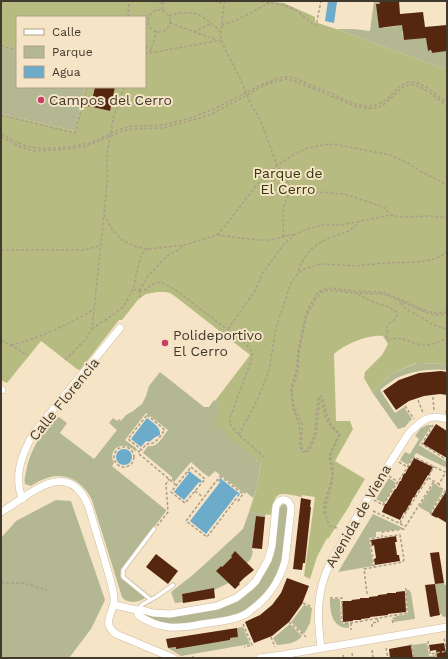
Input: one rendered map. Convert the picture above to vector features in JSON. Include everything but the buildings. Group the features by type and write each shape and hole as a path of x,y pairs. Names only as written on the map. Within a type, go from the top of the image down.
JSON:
{"street":[{"name":"Calle Florencia","path":"22,499 19,489 19,468 27,445 33,434 120,328"},
{"name":"Avenida de Viena","path":"321,648 318,620 319,599 330,563 372,491 409,433 424,420 431,417 446,416"},
{"path":"1,512 48,484 61,481 67,482 78,489 86,500 90,511 113,590 114,605 108,622 111,631 173,658"},
{"path":"114,605 153,613 170,614 217,606 236,598 256,581 265,566 272,546 276,506 278,502 285,499 291,505 285,561 277,581 271,592 244,615 232,619 182,628 172,628 158,625 144,619 138,615 137,610"},
{"path":"260,658 447,627"}],"lane":[{"path":"151,600 123,577 123,570 154,529"},
{"path":"137,610 143,604 173,585"}],"path":[{"path":"128,16 129,1"},
{"path":"155,1 163,4"},
{"path":"162,10 164,1"},
{"path":"214,1 224,4"},
{"path":"225,1 221,40 242,80 250,102 262,122 277,165 292,192"},
{"path":"256,1 292,8 301,13 312,25 316,26 321,1"},
{"path":"222,26 235,21 269,3"},
{"path":"157,10 165,11 170,16 170,23 166,29 160,32 152,29 149,24 149,17 151,13 157,10"},
{"path":"170,16 182,13 192,13 204,17 219,30 221,34"},
{"path":"170,23 218,41"},
{"path":"194,32 211,23"},
{"path":"150,53 157,31"},
{"path":"146,54 221,40"},
{"path":"1,46 16,50"},
{"path":"146,47 151,49"},
{"path":"1,136 9,137 25,146 34,148 54,148 82,145 94,142 111,133 129,127 161,125 198,116 276,79 286,77 296,78 358,104 367,106 378,104 391,95 398,87 410,82 418,83 447,103"},
{"path":"1,136 18,146 33,151 83,147 94,144 124,131 174,126 212,114 246,93 286,79 295,80 357,107 380,107 405,85 414,85 447,106"},
{"path":"1,115 76,133 87,88"},
{"path":"92,329 107,184 107,152 113,119 124,88"},
{"path":"216,235 256,186 277,165 305,149 329,144 390,155 447,184"},
{"path":"284,237 283,213 288,196 292,192 305,191 343,194 385,208 391,215"},
{"path":"104,216 112,229 122,240 137,248 148,249 184,245 216,235 270,240 323,225 341,225 391,215 401,217 432,216 447,218"},
{"path":"239,435 270,371 276,328 291,283 298,272 302,261 309,251 318,244 346,233 359,222"},
{"path":"228,329 254,291 262,274 284,244 297,233"},
{"path":"1,250 83,250 101,245"},
{"path":"140,298 139,292 148,276 168,256 179,250 184,245"},
{"path":"65,360 85,340 92,329 124,306 133,289 140,259 144,251 148,249"},
{"path":"298,272 321,264 356,266 419,262 431,260 447,252"},
{"path":"133,289 139,292 143,291 156,283 162,283 171,287 228,329 251,350 252,355 230,418 230,424 239,435 264,457"},
{"path":"324,514 324,503 332,478 330,456 339,434 331,427 326,419 320,398 316,435 309,451 302,452 300,445 300,424 293,408 290,389 296,371 298,352 305,318 318,292 328,288 383,292 435,313 447,313"},
{"path":"337,528 330,526 327,521 326,507 334,477 331,457 340,434 332,426 322,397 320,396 318,398 314,435 307,451 303,451 301,445 302,423 294,408 292,390 298,370 306,318 310,309 322,292 328,290 383,294 428,313 435,315 447,313"},
{"path":"356,293 397,312 397,316 387,327 386,338"},
{"path":"401,302 402,305 408,310 431,324 447,329"},
{"path":"11,345 21,343 68,324 94,310"},
{"path":"388,340 403,338 422,345 429,345 447,339"},
{"path":"1,340 28,356"},
{"path":"433,397 434,411"},
{"path":"418,400 423,413"},
{"path":"446,416 447,405"},
{"path":"405,406 414,419"},
{"path":"134,458 131,450 125,447 116,450 113,456 117,465 123,468 130,466 140,450 142,450 146,444 154,444 165,430 147,416 128,439 140,450"},
{"path":"435,422 422,444 447,460"},
{"path":"138,453 176,485"},
{"path":"374,500 384,505 414,457 445,472"},
{"path":"398,461 407,467"},
{"path":"400,523 434,466"},
{"path":"166,492 171,492 184,503 205,478 191,467 171,492"},
{"path":"439,484 447,470"},
{"path":"220,476 243,494 238,501 236,499 207,537 186,521 204,497 220,476"},
{"path":"389,476 398,482"},
{"path":"428,478 439,484 441,488 446,491 430,514"},
{"path":"154,529 168,512 166,484 169,479"},
{"path":"382,537 382,532 404,529 434,481"},
{"path":"195,490 204,497"},
{"path":"373,511 405,526"},
{"path":"367,594 364,569 403,562 404,560 400,534 370,539 374,567"},
{"path":"1,582 23,583 47,590"},
{"path":"330,598 342,598 342,623 351,622 407,613 406,588"},
{"path":"303,603 314,607"},
{"path":"393,623 392,619 396,618 395,615"},
{"path":"372,626 372,622 378,622 377,618"},
{"path":"241,619 252,645 244,647"},
{"path":"289,622 306,638"},
{"path":"351,622 352,630"},
{"path":"271,637 275,647"},
{"path":"428,641 430,654 447,653 444,638"},
{"path":"412,644 414,658"},
{"path":"386,648 388,658"},
{"path":"372,650 373,658"},
{"path":"352,653 352,658"},
{"path":"436,653 437,658"}],"green space":[{"name":"Parque de El Cerro","path":"1,1 264,1 284,3 315,17 315,22 447,70 447,364 416,363 391,374 372,392 364,378 365,372 382,355 388,344 383,336 357,340 334,354 336,421 350,421 353,429 335,461 365,479 350,505 328,539 327,538 317,557 310,579 304,576 315,497 302,495 302,497 283,494 279,495 274,501 271,515 249,512 257,487 261,463 258,463 257,460 214,423 221,410 218,408 220,405 215,401 250,355 170,293 157,292 146,294 140,298 122,320 119,320 80,370 41,341 7,383 1,380 1,114 75,131 85,88 95,88 92,100 89,100 88,106 109,111 115,88 146,88 146,16 16,16 16,51 1,47"},
{"path":"374,1 379,1 380,4 377,4 383,28 398,26 398,23 401,23 408,30 402,31 404,40 422,38 426,35 430,43 427,44 428,51 431,51 432,53 447,51 447,70 336,29 370,31"},
{"name":"Campos del Cerro","path":"1,47 16,51 16,88 85,88 75,131 1,114"},
{"path":"417,363 447,364 447,370 428,370 407,374 395,379 380,390 395,413 404,407 412,419 405,427 398,429 372,392 391,374"},
{"path":"160,372 204,407 209,407 214,400 220,405 221,410 258,462 261,462 257,487 253,498 246,492 245,494 215,471 209,477 191,462 174,482 172,477 143,453 148,446 155,445 168,430 146,413 125,440 136,448 137,451 121,446 114,450 112,454 114,463 112,466 166,510 121,571 121,578 146,597 140,601 130,602 122,597 92,500 83,487 78,482 65,477 50,477 31,486 25,484 25,478 33,449 55,417 59,417 67,423 60,433 94,459 117,430 109,423 113,418 117,421 119,419 121,421 126,415 142,404 149,386"},
{"path":"427,425 432,425 419,445 447,462 447,468 416,453 408,465 400,460 405,452 410,454 419,439 415,436 421,428"},
{"path":"389,478 396,483 384,503 376,499"},
{"path":"434,483 443,491 430,513 419,507"},
{"path":"56,500 71,501 105,600 91,629 69,658 1,658 1,538 16,521"},
{"path":"284,504 288,507 282,560 279,570 269,588 256,602 239,613 229,616 178,625 161,623 144,616 146,613 195,613 220,609 239,601 244,597 261,579 274,555 279,509"},
{"path":"249,512 266,514 265,517 256,516 253,551 249,561 247,563 235,552 231,556 232,557 217,571 229,583 214,590 182,594 183,602 175,603 171,592 194,574 243,529"},
{"path":"373,514 403,528 376,532 376,537 369,538 373,566 338,572"},
{"path":"444,583 447,585 447,616 445,617 440,614 435,584"},
{"path":"406,590 409,590 411,593 415,618 393,622 393,620 396,619 396,616 408,614"},
{"path":"330,599 340,599 341,624 349,623 349,628 339,625 333,618"},
{"path":"304,605 312,608 310,623 304,634 291,622"},
{"path":"290,624 302,636 293,642 277,645 273,638"},
{"path":"243,627 250,644 181,656 168,648 230,640 230,638 238,637 237,628"},
{"path":"427,643 429,656 436,655 436,658 414,658 412,645"}],"water":[{"path":"328,1 337,2 334,23 325,21"},
{"path":"147,418 158,427 160,435 149,442 146,441 141,447 131,439"},
{"path":"121,449 127,449 132,454 130,463 127,465 121,465 116,460 116,454"},
{"path":"189,471 202,481 200,483 199,482 184,500 174,492"},
{"path":"220,478 240,494 238,497 237,494 206,534 190,521 221,481 218,481"}],"place":[{"name":"Campos del Cerro","path":"41,100"},
{"name":"Polideportivo El Cerro","path":"165,343"}]}
